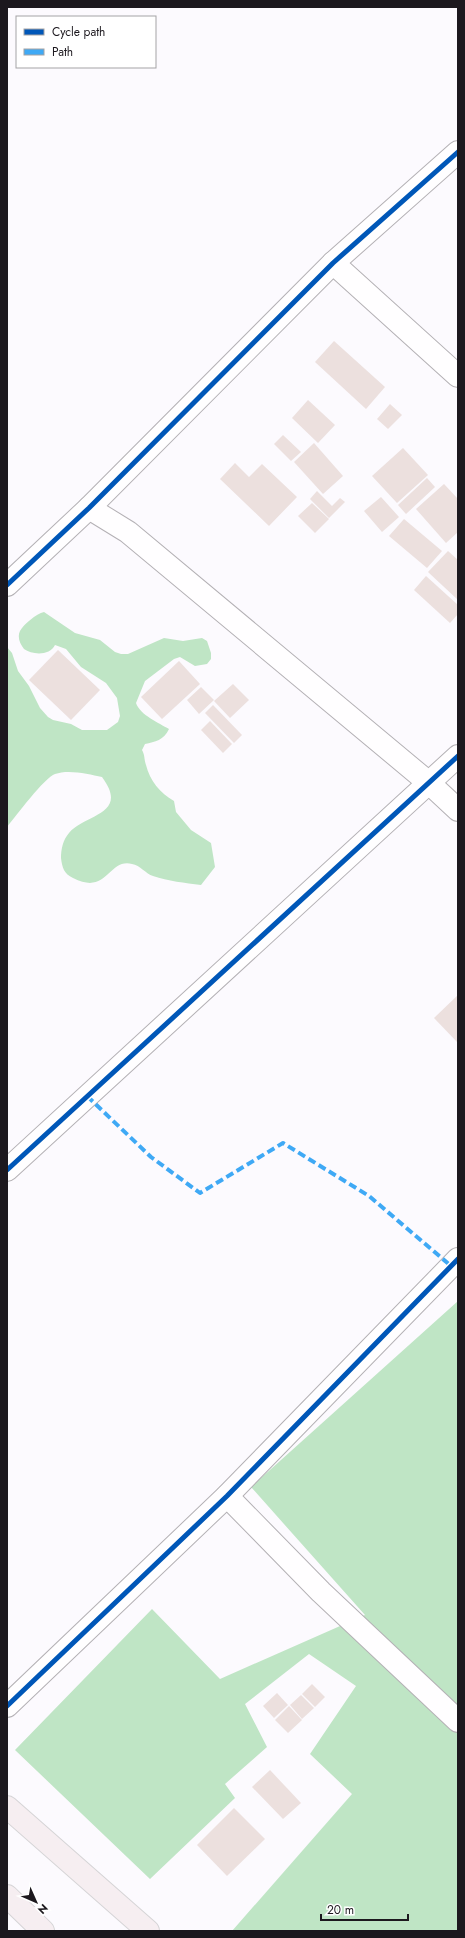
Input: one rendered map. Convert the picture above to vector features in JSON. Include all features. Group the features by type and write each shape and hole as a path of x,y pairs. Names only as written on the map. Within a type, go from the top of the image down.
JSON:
{"main road":[{"path":"7,1807 148,1931"},
{"path":"7,1896 43,1931"}],"street":[{"path":"7,585 89,508 333,263 458,152"},
{"path":"333,263 458,376"},
{"path":"89,508 128,532 429,783 458,810"},
{"path":"7,1170 458,756"},
{"path":"7,1706 227,1496 456,1265"},
{"path":"227,1496 321,1592 458,1721"}],"green space":[{"path":"44,612 75,633 100,640 115,652 121,654 128,654 164,638 183,641 202,638 207,641 211,653 211,659 207,664 195,666 180,657 174,659 145,681 136,703 141,711 146,715 169,729 165,736 156,741 145,744 142,750 150,776 156,786 174,801 176,812 191,830 211,843 215,867 201,885 159,878 150,875 138,866 132,864 118,866 107,876 94,883 73,878 67,874 63,867 61,858 65,839 76,827 102,812 108,806 111,799 109,790 102,777 72,772 55,774 44,782 7,827 7,647 12,653 18,671 29,686 40,708 48,717 53,720 71,724 82,730 107,730 118,722 120,716 117,698 106,683 81,667 66,649 55,645 53,649 45,653 36,653 24,649 20,643 20,631 30,620"},
{"path":"458,1301 458,1931 232,1931 352,1794 310,1754 356,1686 309,1654 245,1704 267,1747 225,1784 235,1798 150,1879 15,1750 152,1609 220,1679 365,1615 251,1487"}],"building":[{"path":"334,341 385,387 366,409 315,362"},
{"path":"308,400 335,425 318,443 292,418"},
{"path":"390,404 402,415 388,429 377,419"},
{"path":"283,435 301,452 291,461 274,444"},
{"path":"314,443 343,476 323,494 294,462"},
{"path":"403,448 428,475 397,503 372,476"},
{"path":"235,463 249,477 262,464 297,497 269,526 220,479"},
{"path":"427,478 435,487 406,514 398,505"},
{"path":"444,484 458,499 458,532 446,543 416,509"},
{"path":"317,491 332,506 340,498 345,502 329,518 310,499"},
{"path":"381,497 399,517 382,532 364,511"},
{"path":"312,503 329,519 315,533 298,516"},
{"path":"404,519 442,551 427,568 389,536"},
{"path":"448,551 458,560 458,600 428,572"},
{"path":"426,576 458,605 458,614 450,623 414,590"},
{"path":"58,650 100,690 71,720 29,680"},
{"path":"179,661 200,684 162,719 141,697"},
{"path":"233,684 249,700 230,718 214,701"},
{"path":"201,687 214,700 199,714 187,700"},
{"path":"213,705 242,735 234,743 205,713"},
{"path":"210,721 232,744 223,753 201,730"},
{"path":"458,995 458,1043 434,1018"},
{"path":"312,1684 325,1697 315,1707 302,1694"},
{"path":"277,1693 288,1705 274,1718 263,1706"},
{"path":"301,1695 314,1708 302,1719 290,1705"},
{"path":"289,1706 302,1720 288,1733 275,1720"},
{"path":"270,1770 301,1803 283,1819 252,1787"},
{"path":"234,1808 265,1839 227,1876 197,1845"}],"marked path":[{"path":"87,1096 151,1157 200,1193 283,1143 369,1196 451,1266"}],"cycle path":[{"path":"7,585 89,508 333,263 458,152"},
{"path":"7,1170 458,756"},
{"path":"7,1706 227,1496 458,1259"}]}
